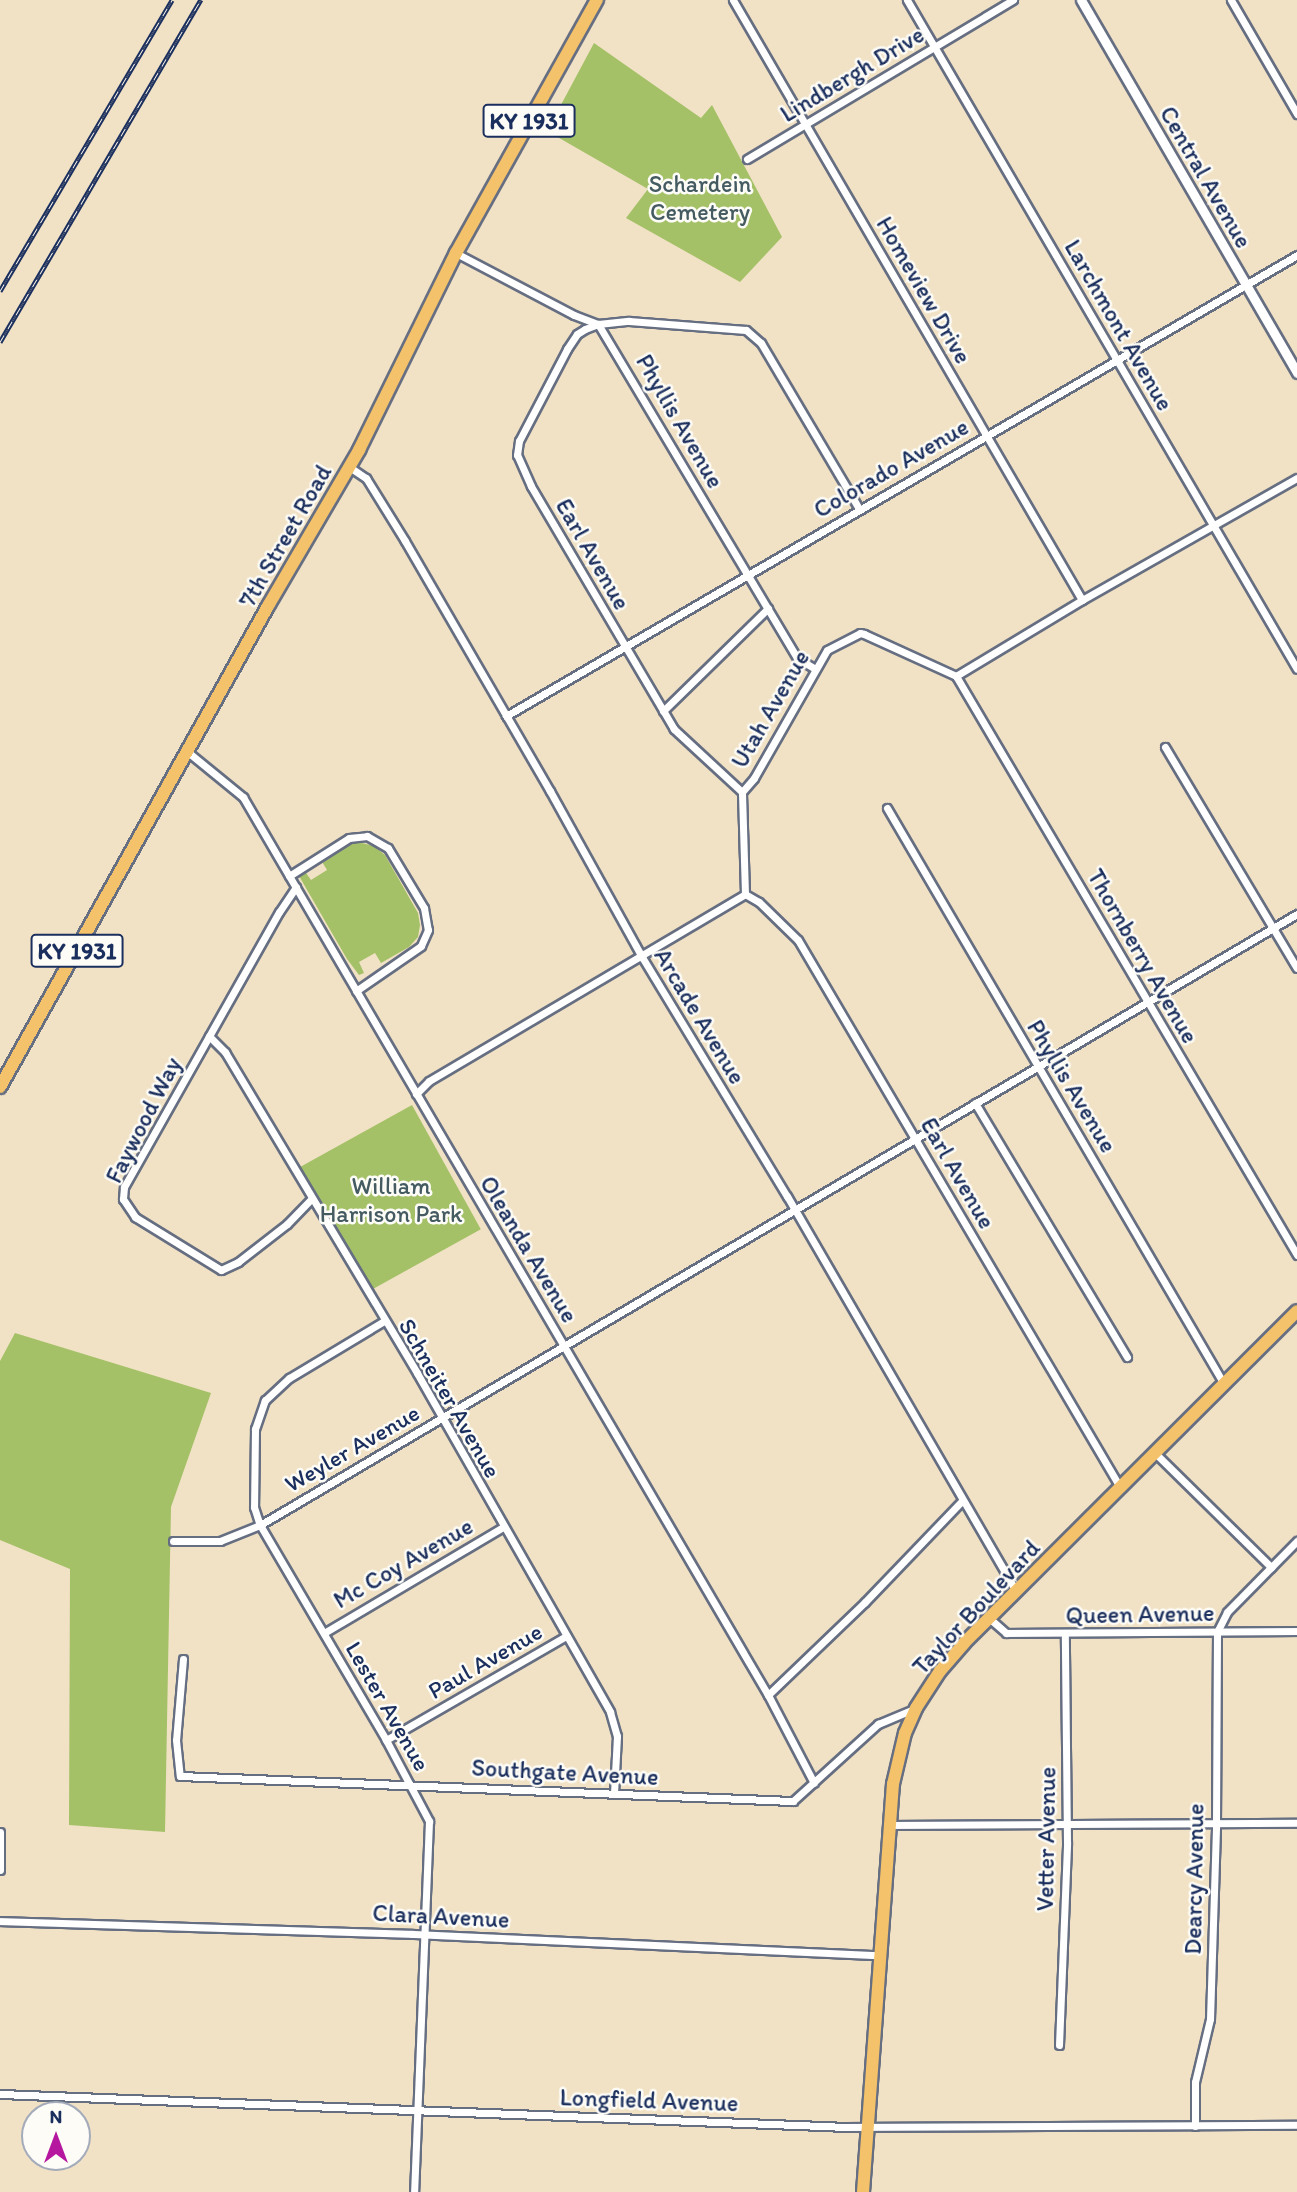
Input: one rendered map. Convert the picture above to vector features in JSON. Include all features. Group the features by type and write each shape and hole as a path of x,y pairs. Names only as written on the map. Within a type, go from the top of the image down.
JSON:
{"main road":[{"name":"7th Street Road","path":"0,1087 370,429 456,253 597,0"},
{"name":"Taylor Boulevard","path":"863,2192 890,1825 896,1772 905,1733 916,1708 940,1671 989,1618 1297,1311"}],"street":[{"name":"Homeview Drive","path":"733,0 1082,600"},
{"name":"Larchmont Avenue","path":"907,0 1297,669"},
{"name":"Lindbergh Drive","path":"747,159 1013,0"},
{"name":"Central Avenue","path":"1081,0 1297,373"},
{"path":"1231,0 1297,114"},
{"path":"456,253 574,315 598,324 629,321 738,329 756,337 859,509"},
{"name":"Colorado Avenue","path":"506,716 1297,255"},
{"name":"Phyllis Avenue","path":"598,324 797,658 815,669"},
{"name":"Earl Avenue","path":"598,324 577,334 567,349 519,440 517,455 531,486 674,729 742,792"},
{"name":"Arcade Avenue","path":"348,466 366,478 506,716 642,957 794,1209 1016,1591"},
{"path":"956,676 1082,600 1297,478"},
{"path":"663,711 768,608"},
{"name":"Utah Avenue","path":"745,894 742,792 754,778 827,650 860,634 956,676"},
{"name":"Thornberry Avenue","path":"956,676 1297,1255"},
{"path":"1165,747 1297,968"},
{"name":"Oleanda Avenue","path":"189,753 243,797 768,1695 814,1783"},
{"name":"Phyllis Avenue","path":"887,808 1224,1384"},
{"path":"289,876 349,838 367,836 388,848 424,908 428,930 418,951 356,991"},
{"name":"Faywood Way","path":"296,887 124,1187 125,1206 149,1227 221,1270 238,1262 287,1224 311,1199"},
{"path":"416,1094 429,1081 745,894"},
{"name":"Earl Avenue","path":"745,894 759,902 798,940 1120,1487"},
{"name":"Weyler Avenue","path":"173,1541 220,1541 260,1525 1297,914"},
{"name":"Schneiter Avenue","path":"209,1035 225,1052 384,1321 615,1722 614,1794"},
{"path":"975,1103 1127,1357"},
{"name":"Lester Avenue","path":"384,1321 289,1378 265,1400 255,1429 254,1507 260,1525 386,1740 429,1821 414,2192"},
{"path":"1155,1453 1271,1567"},
{"path":"768,1695 865,1602 962,1501"},
{"name":"Mc Coy Avenue","path":"324,1633 503,1527"},
{"path":"1217,1632 1227,1612 1297,1541"},
{"name":"Queen Avenue","path":"989,1618 1006,1633 1297,1631"},
{"name":"Dearcy Avenue","path":"1195,2126 1195,2082 1210,2020 1216,1824 1217,1632"},
{"name":"Vetter Avenue","path":"1059,2045 1067,1824 1065,1634"},
{"name":"Paul Avenue","path":"386,1740 566,1636"},
{"name":"Southgate Avenue","path":"183,1659 176,1740 180,1776 793,1801 878,1724 916,1708"},
{"path":"890,1825 1297,1824"},
{"path":"0,1832 0,1870"},
{"name":"Clara Avenue","path":"0,1921 425,1935 880,1955"},
{"name":"Longfield Avenue","path":"0,2094 867,2127 1297,2125"}],"green space":[{"name":"Schardein Cemetery","path":"594,43 701,118 712,105 782,237 740,282 626,218 648,189 547,131"},
{"path":"358,842 374,846 385,855 418,913 420,925 418,937 409,947 381,963 375,953 359,962 364,973 359,975 299,876 304,870 311,880 327,870 321,860 346,845"},
{"name":"William Harrison Park","path":"412,1105 481,1229 368,1292 299,1168"},
{"path":"15,1333 211,1393 171,1507 165,1832 69,1825 70,1569 0,1540 0,1361"}],"railway":[{"path":"0,291 172,0"},
{"path":"0,342 201,0"}]}
